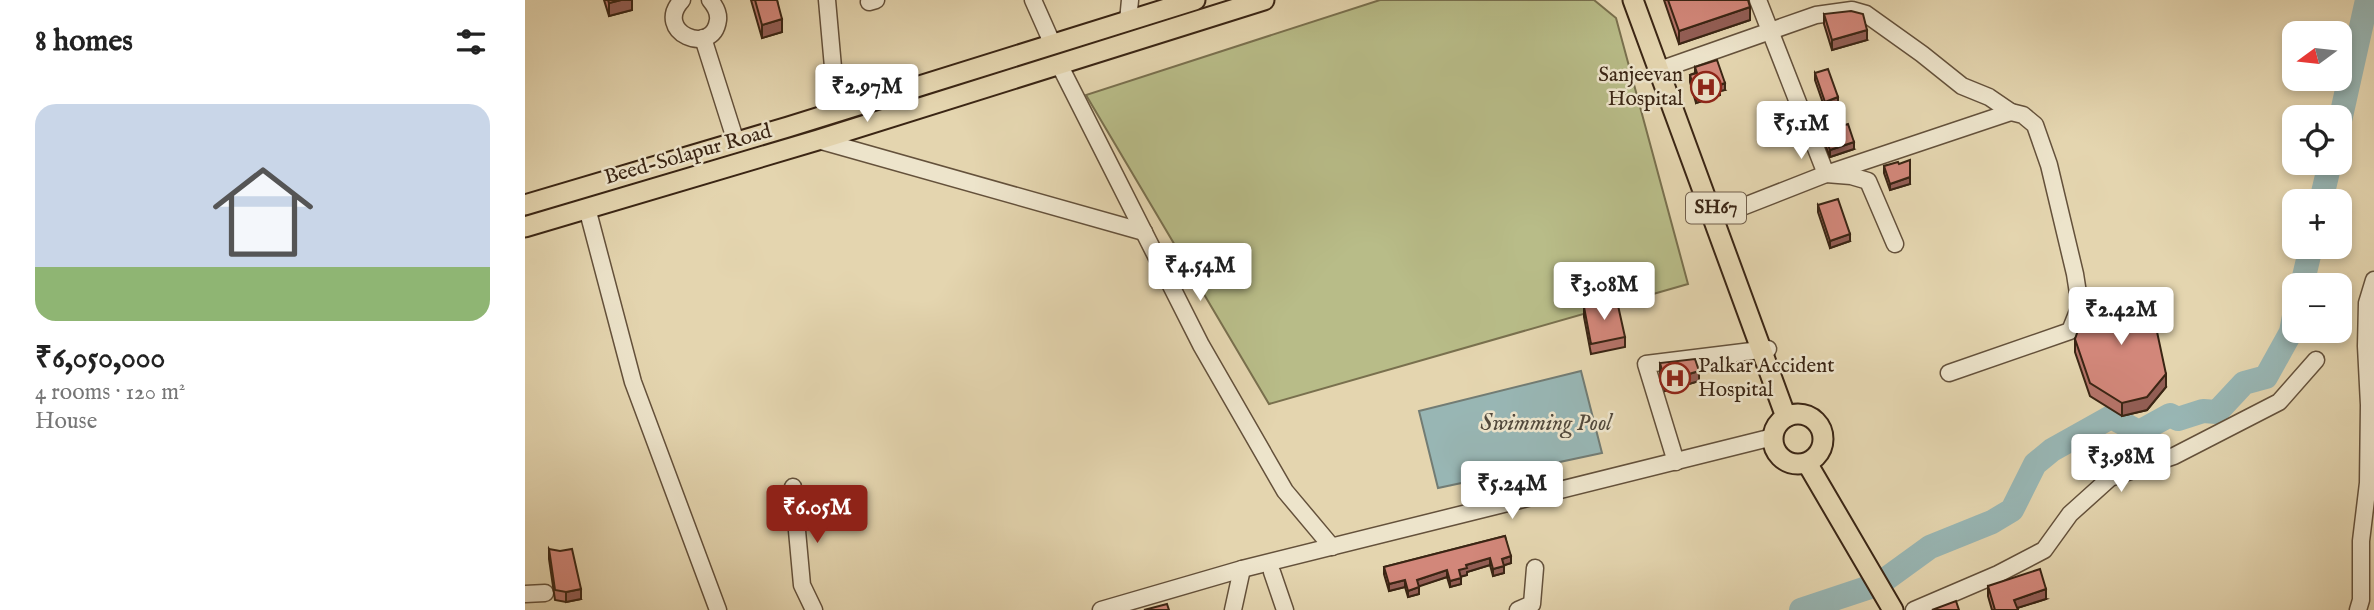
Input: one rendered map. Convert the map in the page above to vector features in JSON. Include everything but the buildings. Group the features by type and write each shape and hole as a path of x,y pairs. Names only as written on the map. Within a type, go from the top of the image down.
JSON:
{"main road":[{"name":"Beed-Solapur Road","path":"525,205 837,112 1195,0"},
{"name":"Beed-Solapur Road","path":"525,227 1060,66 1264,0"},
{"path":"1633,0 1765,349"},
{"name":"SH67","path":"1644,0 1665,68 1790,415"},
{"path":"1790,415 1810,416 1822,428 1824,437 1820,453 1807,463 1790,464 1777,454 1773,442 1779,422 1790,415"},
{"path":"1807,463 1893,610"}],"street":[{"path":"683,0 675,10 675,24 683,35 696,39 703,38 714,30 717,24 717,10 710,0"},
{"path":"827,0 837,112"},
{"path":"1033,0 1053,45"},
{"path":"1128,22 1130,0"},
{"path":"1758,0 1826,174"},
{"path":"1665,68 1821,14 1852,10 1866,14 1962,86 1989,97 2011,112 2023,115 2035,125 2049,164 2080,306 2070,331 1949,373"},
{"path":"703,38 736,142"},
{"path":"1060,66 1201,345 1285,491 1332,547"},
{"path":"1719,216 1826,174 2011,112"},
{"path":"818,140 1144,232"},
{"path":"1826,174 1851,176 1868,181 1895,244"},
{"path":"587,208 633,382 718,610"},
{"path":"2358,610 2361,600 2361,541 2371,481 2366,346 2367,303 2374,280"},
{"path":"1676,462 1646,364 1765,349"},
{"path":"1914,610 1998,574 2044,550 2070,514 2110,478 2174,456 2279,402 2316,359"},
{"path":"1242,574 1272,572 1773,442"},
{"path":"1101,610 1242,574 1332,547 1676,462 1773,442"},
{"path":"793,487 802,585 814,610"},
{"path":"1517,610 1532,604 1535,568"},
{"path":"1272,572 1285,610"},
{"path":"1233,610 1242,574"},
{"path":"525,594 545,593"}],"green space":[{"path":"1380,0 1594,0 1616,18 1688,284 1269,404 1086,95"}],"water":[{"name":"Swimming Pool","path":"1581,371 1602,453 1438,488 1419,411"}],"waterway":[{"path":"2344,105 2367,0"},
{"path":"2324,189 2327,175"},
{"path":"2305,273 2308,259"},
{"path":"1801,610 1879,584 1930,547 1992,522 2012,510 2035,464 2052,450 2111,417 2139,432 2170,415 2178,419 2203,411 2217,412 2244,383 2266,377 2285,343"}],"place":[{"name":"Sanjeevan Hospital","path":"1706,87"},
{"name":"Palkar Accident Hospital","path":"1675,378"}]}
